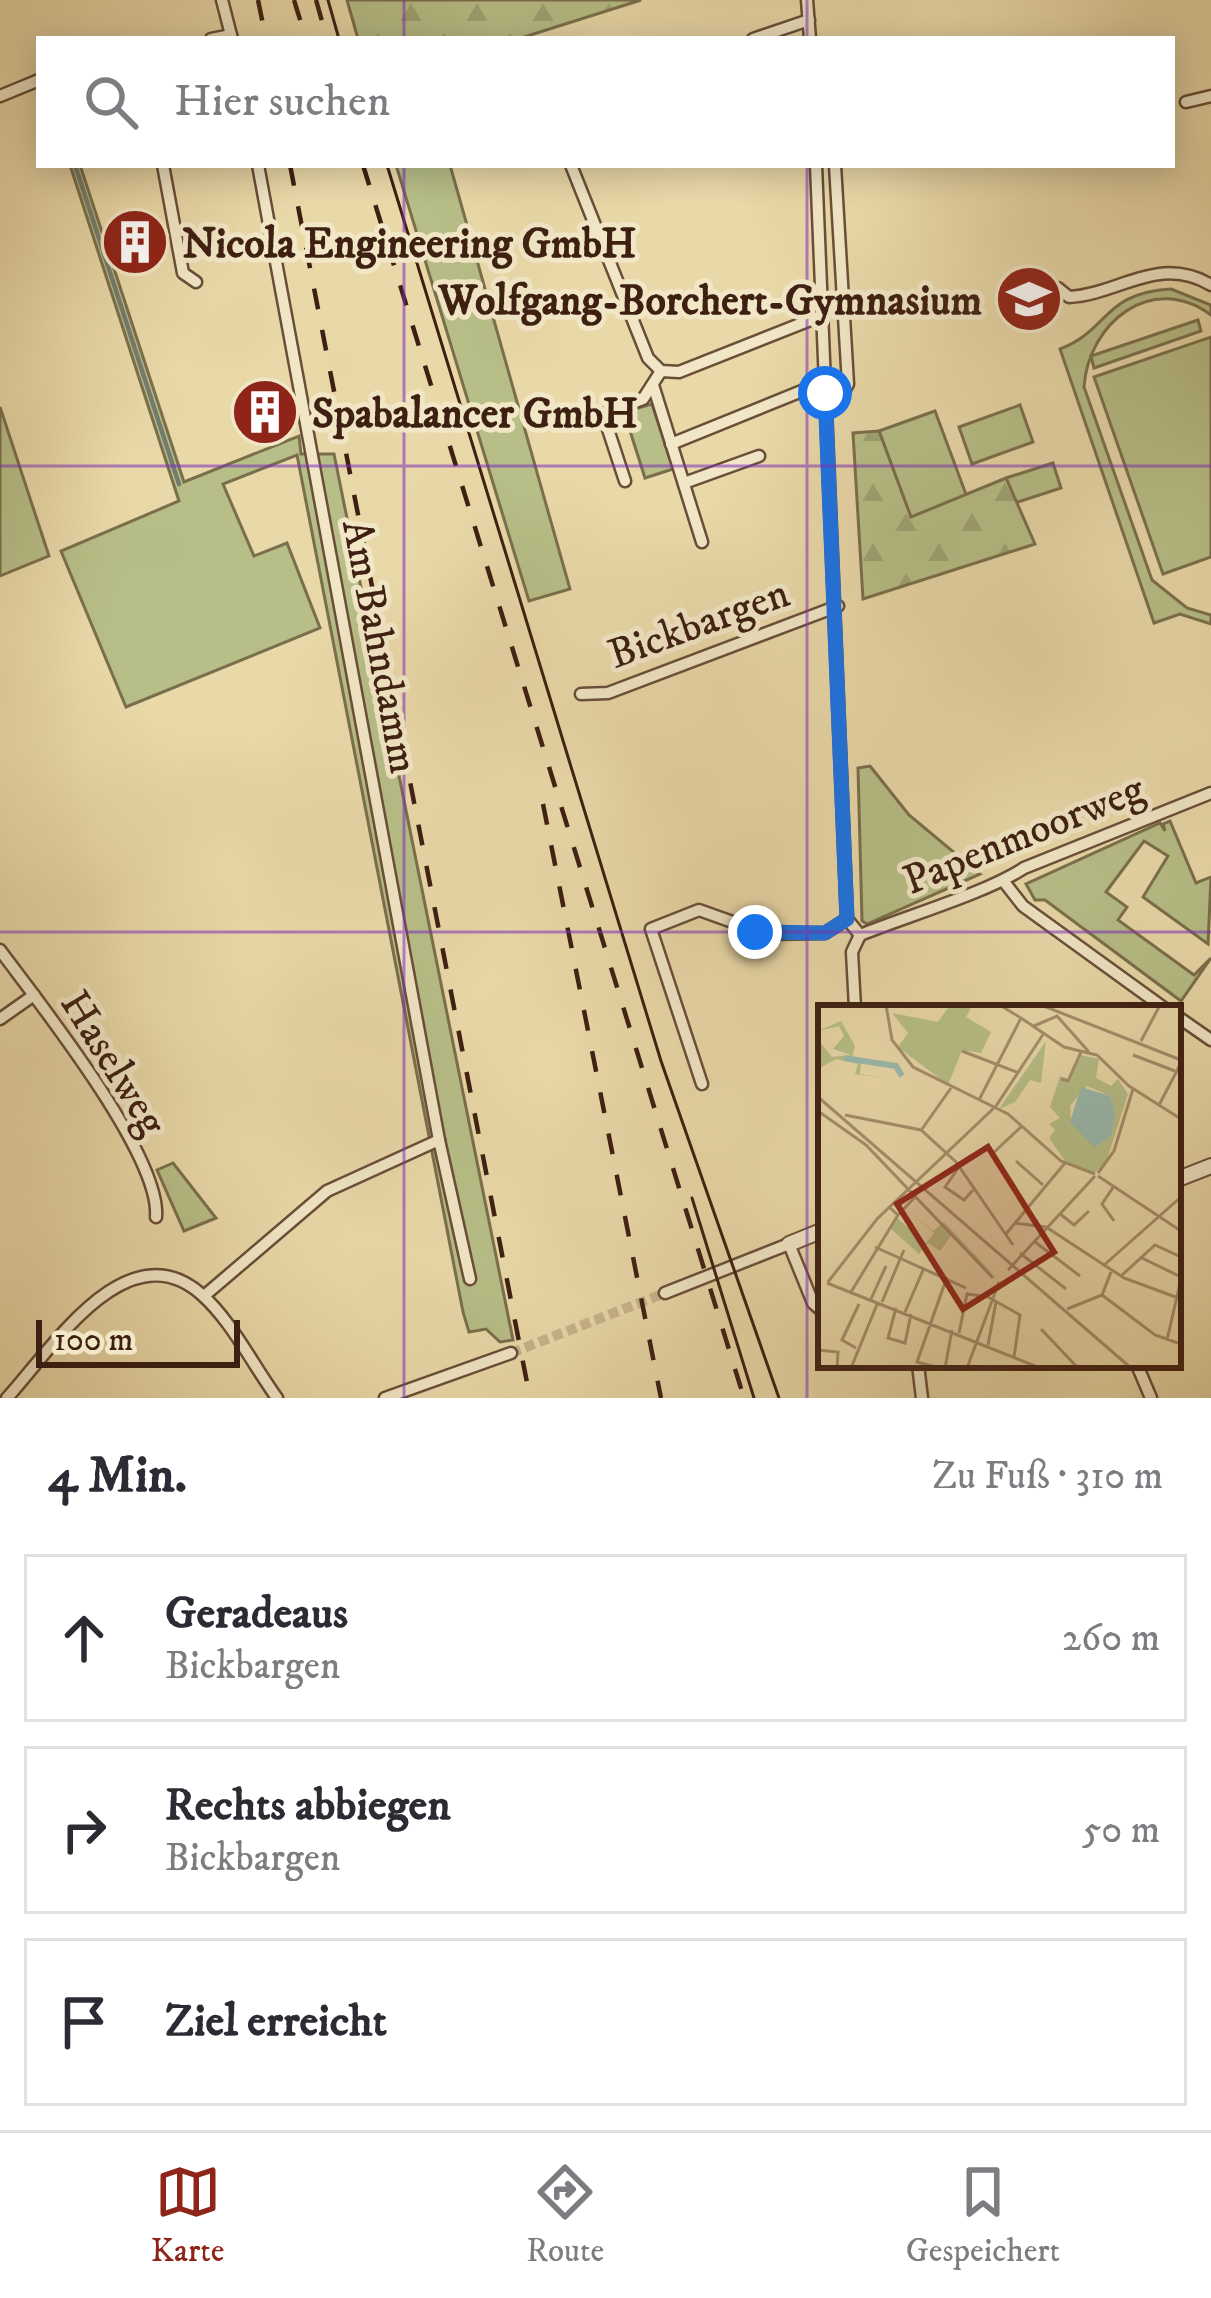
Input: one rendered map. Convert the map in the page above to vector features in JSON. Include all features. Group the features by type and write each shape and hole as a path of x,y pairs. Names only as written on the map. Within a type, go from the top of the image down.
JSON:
{"street":[{"path":"222,0 232,36"},
{"path":"807,0 809,36"},
{"path":"762,36 808,20"},
{"path":"0,95 36,81"},
{"path":"1186,102 1211,96"},
{"path":"164,168 183,273 196,282"},
{"name":"Am Bahndamm","path":"260,168 439,1140 470,1279"},
{"path":"572,168 648,358 661,371 680,372 823,315"},
{"name":"Bickbargen","path":"816,168 838,606 847,919"},
{"path":"671,444 825,387 843,393 848,384 835,168"},
{"path":"1058,287 1069,297 1086,296 1132,277 1168,271 1211,285"},
{"path":"625,481 603,414 643,399 661,371"},
{"path":"653,385 703,542"},
{"path":"684,483 759,456"},
{"name":"Bickbargen","path":"580,694 608,693 838,606"},
{"name":"Papenmoorweg","path":"860,935 974,889 1005,883 1024,868 1211,793"},
{"path":"1005,883 1023,906 1160,1005"},
{"path":"702,1084 651,929 699,910 766,934 825,933 847,919 860,935 852,952 855,1005"},
{"name":"Haselweg","path":"0,950 117,1118 158,1197 156,1216"},
{"path":"0,1019 34,995"},
{"path":"1181,1020 1211,1040"},
{"path":"204,1296 327,1191 439,1140"},
{"path":"1181,1178 1211,1166"},
{"path":"664,1293 818,1232"},
{"path":"789,1244 818,1307"},
{"path":"7,1398 97,1300 127,1280 168,1275 204,1296 277,1398"},
{"path":"385,1398 511,1353"},
{"path":"918,1368 922,1398"},
{"path":"1138,1368 1151,1398"}],"green space":[{"path":"347,0 641,0 527,36 357,36"},
{"path":"71,168 81,168 184,482 299,436 301,454 334,454 513,1340 500,1342 486,1329 469,1332 463,1312 297,455 223,484 254,556 287,543 320,628 126,707 61,551 179,501"},
{"path":"397,168 451,168 570,589 529,601"},
{"path":"1171,289 1211,305 1211,315 1188,303 1166,299 1127,311 1097,343 1084,387 1152,580 1187,608 1211,615 1211,624 1180,614 1154,623 1060,349 1132,297"},
{"path":"1198,320 1201,331 1094,368 1091,356"},
{"path":"1211,337 1211,557 1163,574 1094,377"},
{"path":"652,404 673,469 645,478 624,412"},
{"path":"1020,405 1033,442 972,464 959,427"},
{"path":"0,407 49,556 0,576"},
{"path":"935,411 967,497 911,518 879,431"},
{"path":"879,431 911,517 1006,478 1035,544 863,599 853,433"},
{"path":"1053,463 1061,488 1015,503 1006,478"},
{"path":"870,766 909,815 980,874 867,924 862,921 858,768"},
{"path":"1170,821 1196,883 1211,877 1208,944 1143,897 1168,856 1144,841 1106,892 1127,907 1118,920 1194,975 1211,958 1181,1001 1045,900 1035,900 1026,884 1160,823 1165,831 1163,824"},
{"path":"173,1163 216,1218 184,1231 157,1170"}],"waterway":[{"path":"76,168 179,484"}],"tunnel":[{"path":"511,1353 665,1293"}],"tram line":[{"path":"328,0 338,36"},
{"path":"388,168 661,1061 779,1398"},
{"path":"692,1198 754,1398"}],"railway":[{"path":"258,0 265,36"},
{"path":"294,0 305,36"},
{"path":"316,0 326,36"},
{"path":"291,168 530,1398"},
{"path":"364,168 744,1398"},
{"path":"543,804 661,1398"}],"place":[{"name":"Nicola Engineering GmbH","path":"135,242"},
{"name":"Wolfgang-Borchert-Gymnasium","path":"1029,299"},
{"name":"Spabalancer GmbH","path":"265,412"}],"route":[{"path":"755,932 825,933 847,919 838,606 825,393"}]}
